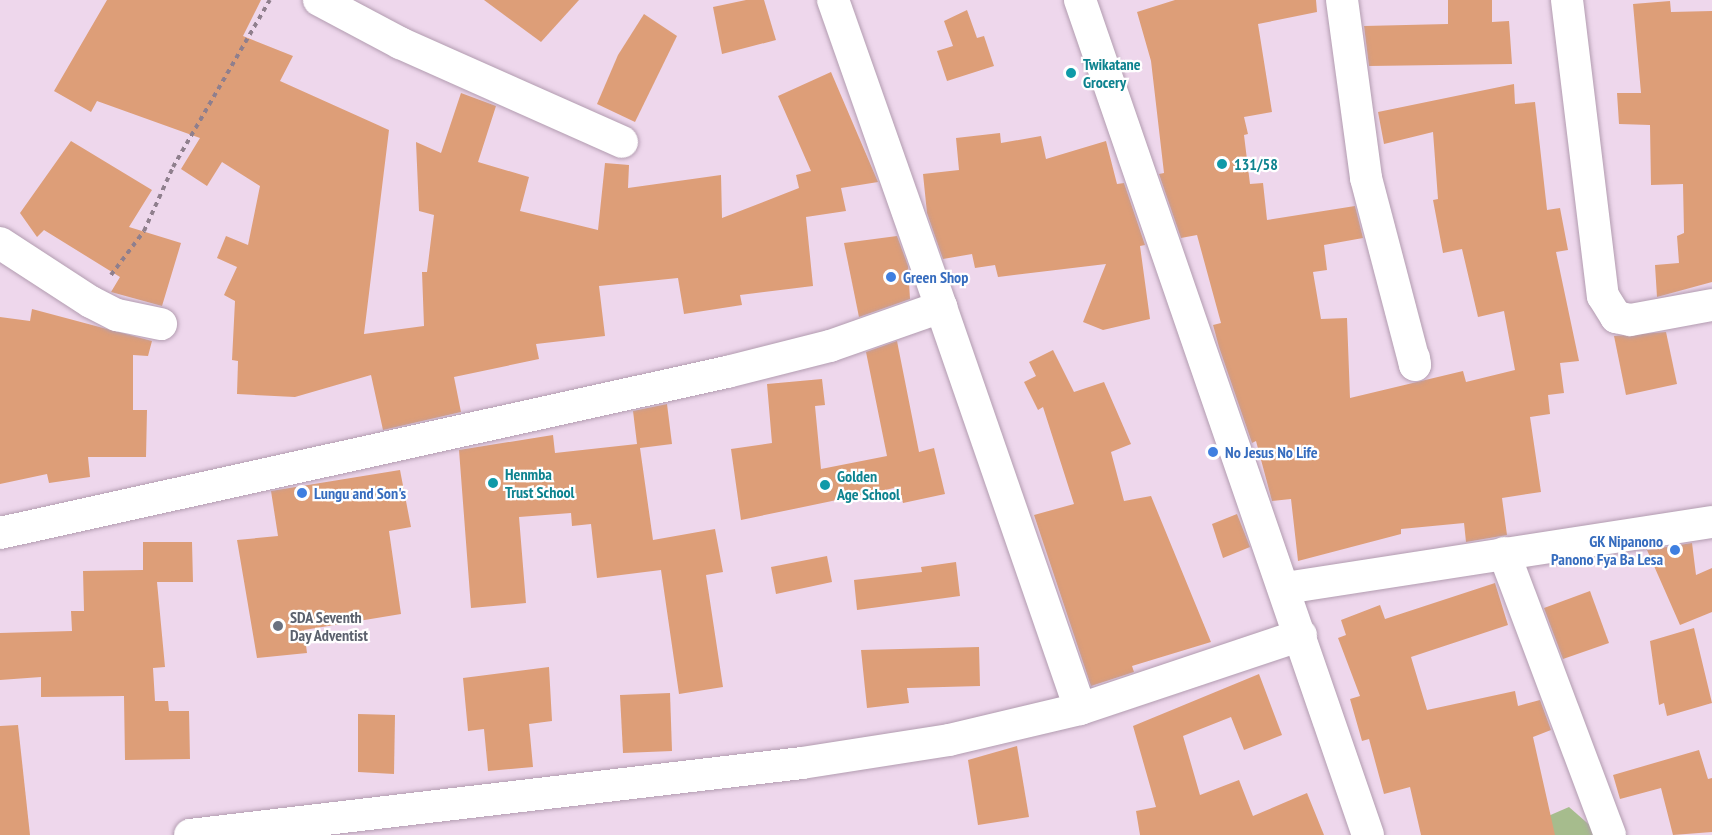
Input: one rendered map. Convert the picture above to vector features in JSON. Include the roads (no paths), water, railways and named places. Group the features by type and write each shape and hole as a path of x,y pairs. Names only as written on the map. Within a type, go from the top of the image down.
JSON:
{"street":[{"path":"319,0 400,43 622,142"},
{"path":"833,0 1080,709"},
{"path":"1080,0 1285,588 1368,835"},
{"path":"1342,0 1366,178 1415,365 1414,358"},
{"path":"1567,0 1603,296 1616,317 1630,320 1712,305"},
{"path":"0,243 91,302 117,315 161,324"},
{"path":"0,533 727,372 830,346 941,307"},
{"path":"1285,588 1712,522"},
{"path":"1504,553 1610,835"},
{"path":"190,835 802,763 949,740 1080,709 1301,635"}],"place":[{"name":"Twikatane Grocery","path":"1071,73"},
{"name":"131/58","path":"1222,164"},
{"name":"Green Shop","path":"891,277"},
{"name":"No Jesus No Life","path":"1213,452"},
{"name":"Henmba Trust School","path":"493,483"},
{"name":"Golden Age School","path":"825,485"},
{"name":"Lungu and Son's","path":"302,493"},
{"name":"GK Nipanono Panono Fya Ba Lesa","path":"1675,550"},
{"name":"SDA Seventh Day Adventist","path":"278,626"}]}
